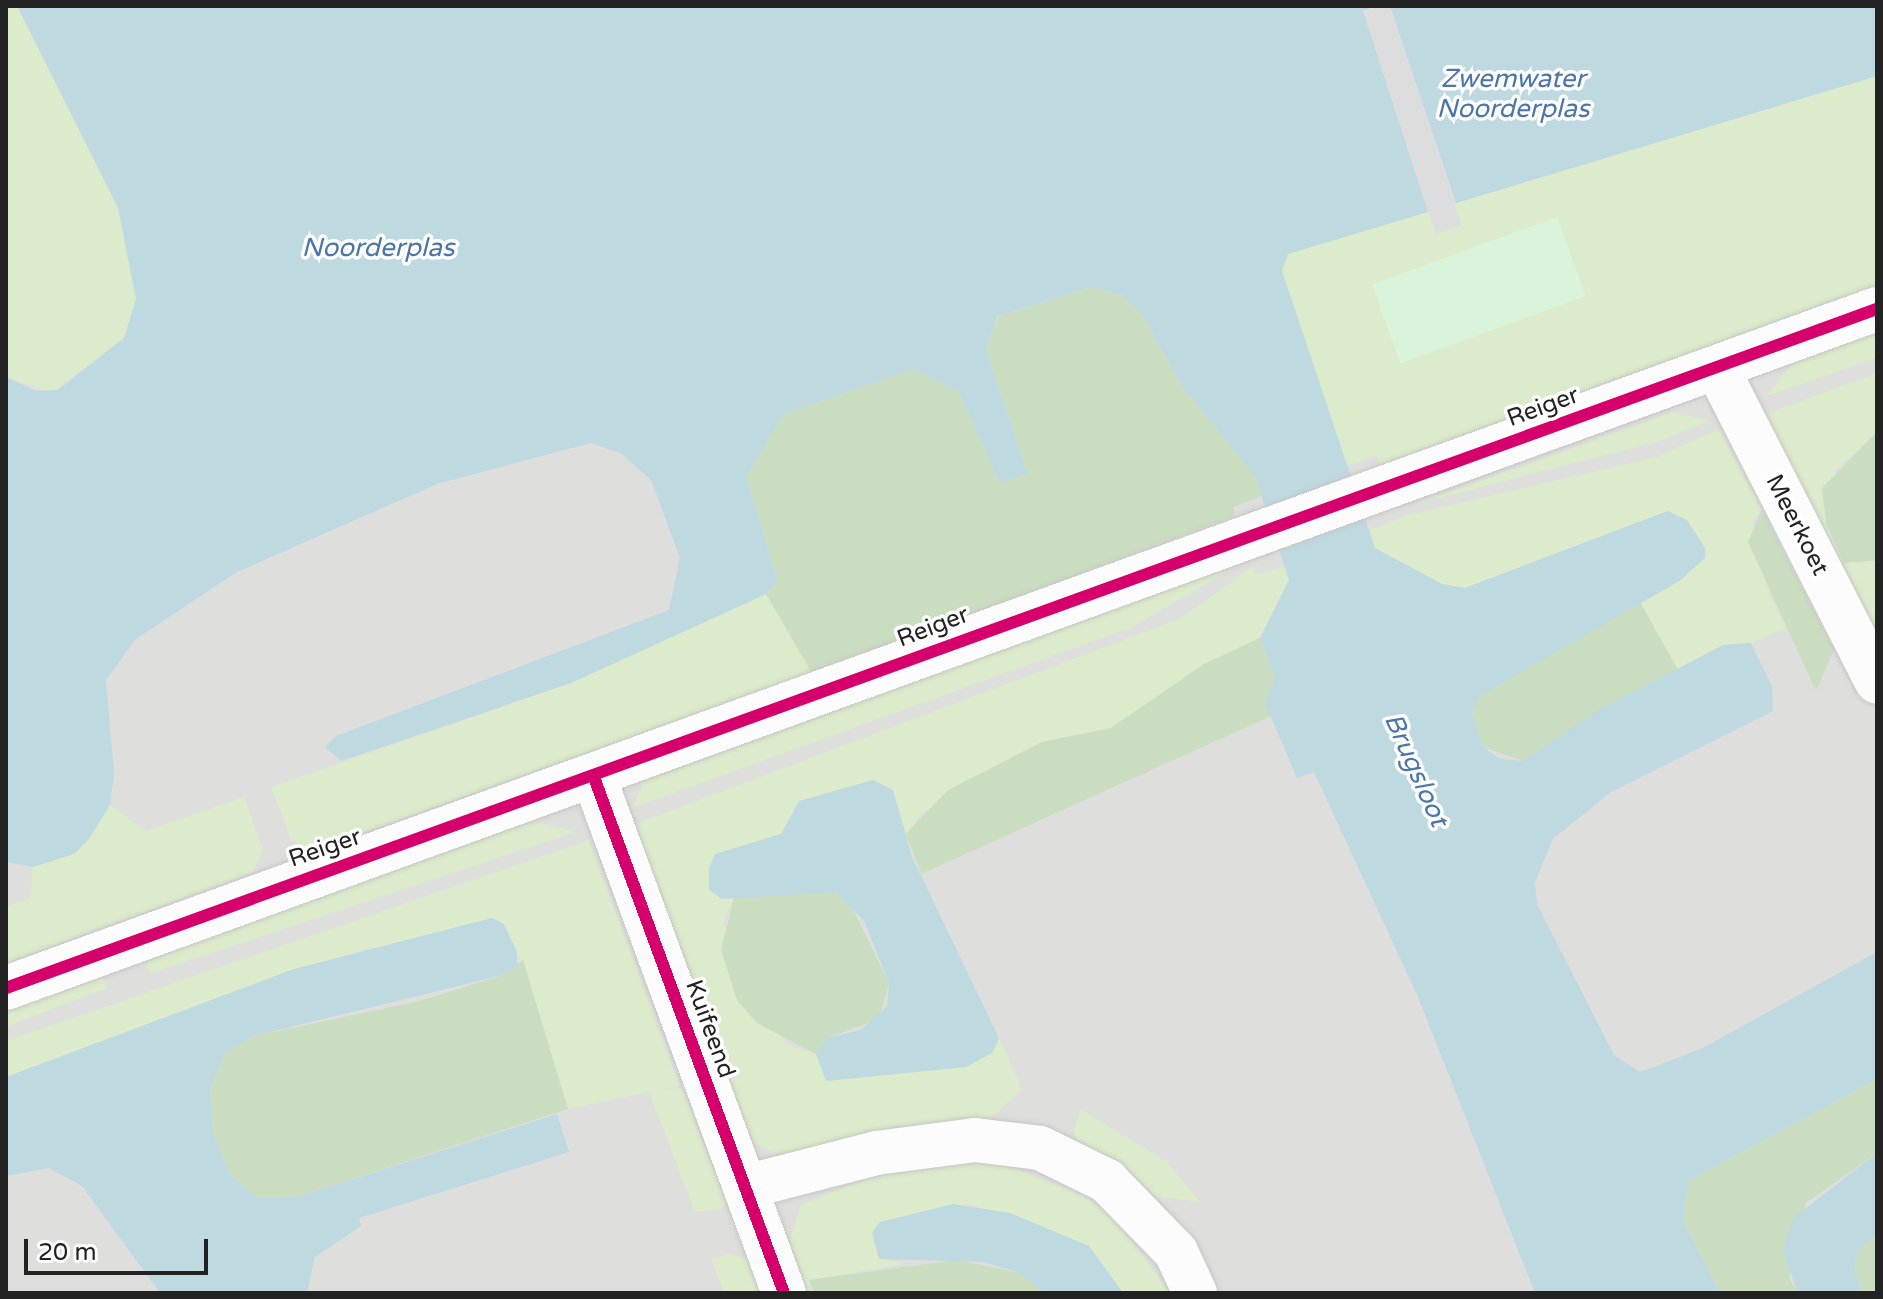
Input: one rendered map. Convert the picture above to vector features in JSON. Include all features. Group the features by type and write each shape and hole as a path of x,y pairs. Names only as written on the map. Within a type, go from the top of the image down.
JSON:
{"street":[{"name":"Reiger","path":"6,988 595,780 1219,542 1387,487 1877,309"},
{"name":"Meerkoet","path":"1717,368 1877,682"},
{"name":"Kuifeend","path":"595,780 784,1293"},
{"path":"745,1187 918,1147 975,1140 1040,1148 1107,1181 1176,1252 1195,1293"}],"shaded area":[{"path":"6,6 1877,6 1877,1293 6,1293"}],"green space":[{"path":"6,6 17,6 77,118 118,208 135,271 136,299 124,338 51,393 6,377"},
{"path":"1877,76 1877,286 1380,467 1377,455 1347,466 1282,271 1288,254"},
{"path":"1557,217 1586,296 1401,363 1372,284"},
{"path":"1092,287 1122,295 1141,313 1183,388 1255,476 1262,496 1233,507 1235,516 812,673 766,594 778,582 746,477 784,414 913,369 959,392 1000,482 1028,474 986,349 999,316"},
{"path":"1877,333 1877,358 1766,396 1792,364"},
{"path":"1877,373 1877,432 1836,470 1856,564 1877,560 1877,633 1764,415"},
{"path":"1673,412 1708,421 1660,441 1412,505"},
{"path":"1719,429 1762,510 1753,520 1767,588 1786,628 1751,643 1723,645 1678,670 1640,602 1705,558 1668,511 1465,588 1442,584 1375,548 1370,530 1408,515 1657,457"},
{"path":"1877,432 1877,560 1844,563 1826,523 1822,488"},
{"path":"1762,510 1834,649 1816,691 1748,542"},
{"path":"1250,558 1132,627 632,808 645,779"},
{"path":"1253,566 1256,575 1284,566 1289,580 1260,638 1204,664 1111,728 1042,742 922,813 906,834 893,790 799,801 781,834 715,854 721,899 734,898 723,923 785,1044 816,1054 826,1081 966,1067 992,1053 999,1038 1022,1089 987,1122 895,1126 788,1158 753,1143 630,826 1182,618"},
{"path":"766,594 812,673 313,850 291,840 271,787 571,683"},
{"path":"1640,602 1678,670 1523,761 1483,747 1472,711 1480,696"},
{"path":"1260,638 1275,678 1266,703 1271,716 921,874 906,834 948,790 1042,742 1111,728 1204,664"},
{"path":"244,797 263,850 253,872 6,963 6,907 30,898 33,867 74,854 110,805 146,831"},
{"path":"528,820 576,832 151,973 142,960"},
{"path":"589,840 680,1086 664,1090 682,1088 726,1204 720,1209 695,1212 649,1092 568,1109 517,952 369,948 6,1077 6,1041"},
{"path":"784,890 836,892 849,901 889,983 879,1019 827,1038 816,1054 757,1023 737,1000 721,950 734,898"},
{"path":"523,960 568,1109 300,1196 257,1198 230,1175 213,1132 210,1088 225,1052 254,1036 420,1001 503,975"},
{"path":"100,975 107,988 6,1027 6,1008"},
{"path":"1877,1079 1877,1153 1806,1203 1789,1277 1797,1293 1720,1293 1683,1221 1688,1181"},
{"path":"1081,1110 1166,1161 1200,1202 1146,1195 1079,1150 1074,1130"},
{"path":"948,1159 997,1162 1082,1195 1117,1221 1170,1293 1123,1293 1089,1246 969,1204 872,1233 879,1258 905,1264 810,1280 814,1293 803,1293 788,1246 801,1205 899,1166"},
{"path":"1877,1235 1877,1293 1861,1293 1854,1264 1860,1247"},
{"path":"731,1254 748,1261 760,1293 724,1293 711,1259"},
{"path":"956,1260 1018,1272 1045,1293 814,1293 809,1280"}],"water":[{"name":"Noorderplas","path":"17,6 1376,6 1363,11 1428,212 1288,254 1282,271 1375,548 1442,584 1465,588 1668,511 1687,520 1705,548 1705,558 1681,580 1480,696 1472,712 1483,747 1500,759 1523,761 1602,708 1723,645 1751,643 1772,686 1773,711 1611,792 1553,839 1535,882 1537,904 1614,1055 1640,1072 1701,1049 1877,952 1877,1079 1688,1181 1683,1221 1720,1293 1535,1293 1418,997 1314,772 1297,778 1265,703 1275,678 1260,638 1289,580 1255,476 1183,388 1141,313 1122,295 1092,287 998,316 986,349 1028,474 1000,483 959,392 913,369 784,414 746,477 778,582 766,594 571,683 341,761 325,747 336,736 669,610 680,558 651,480 622,454 591,443 437,484 237,572 135,640 106,680 114,774 110,805 89,839 74,854 33,867 6,862 6,377 36,391 58,390 124,338 136,299 118,208"},
{"name":"Zwemwater Noorderplas","path":"1390,6 1877,6 1877,76 1456,203"},
{"path":"873,780 893,790 912,857 999,1038 992,1053 966,1067 826,1081 816,1054 827,1038 861,1030 887,1006 889,983 864,921 836,892 722,899 709,890 709,868 715,854 781,834 799,801"},
{"path":"492,918 504,924 517,952 517,965 503,975 254,1036 225,1053 210,1088 213,1132 230,1175 257,1198 300,1196 557,1114 569,1152 359,1218 361,1226 315,1257 307,1293 160,1293 82,1186 49,1168 6,1176 6,1077 294,969"},
{"path":"1877,1153 1877,1235 1860,1247 1854,1264 1861,1293 1797,1293 1783,1249 1793,1218"},
{"path":"953,1204 1010,1213 1089,1246 1123,1293 1045,1293 1018,1272 983,1262 879,1259 872,1233 880,1222"}],"pier":[{"path":"1390,6 1461,226 1436,234 1364,14"}],"cycle path":[{"path":"6,988 1877,309"},
{"path":"595,780 784,1293"}],"water label":[{"name":"Brugsloot","path":"1416,770"}]}
